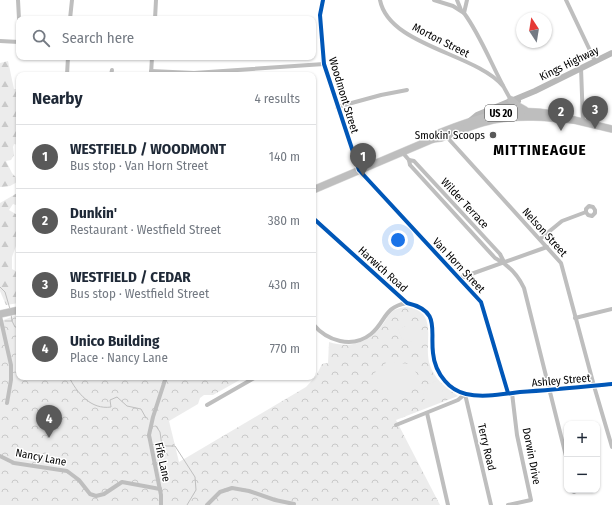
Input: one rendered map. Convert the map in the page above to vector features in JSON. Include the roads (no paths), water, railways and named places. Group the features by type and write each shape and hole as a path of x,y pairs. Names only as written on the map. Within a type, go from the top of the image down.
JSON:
{"main road":[{"name":"Kings Highway","path":"468,122 477,116 535,91 612,53"},
{"name":"Kings Highway","path":"497,114 513,101"},
{"path":"513,101 521,108 531,111"},
{"name":"US 20","path":"433,139 439,133 468,122 497,114 512,112 531,111 554,114 612,129"},
{"name":"US 20","path":"316,189 433,139 480,124 507,118 537,117 573,120"},
{"path":"0,315 13,311"}],"street":[{"path":"18,0 19,16"},
{"path":"70,16 72,0"},
{"path":"155,16 156,0"},
{"name":"Woodmont Street","path":"323,0 320,15 324,64 359,170"},
{"name":"Morton Street","path":"380,0 387,16 406,33 491,75 503,86"},
{"path":"434,0 463,12"},
{"path":"457,0 463,12 471,22 503,86 513,101"},
{"path":"463,12 467,0"},
{"path":"566,0 595,61"},
{"path":"0,41 16,42"},
{"path":"67,72 68,60"},
{"path":"151,72 152,60"},
{"path":"211,72 324,64"},
{"path":"581,68 583,122"},
{"path":"337,107 381,95 407,90"},
{"name":"Nelson Street","path":"446,136 561,263 612,447"},
{"name":"Wilder Terrace","path":"402,152 409,160 410,166 495,258 504,263 518,278 524,288 566,457"},
{"name":"Wilder Terrace","path":"409,160 414,161 471,222 500,254 504,263"},
{"name":"Van Horn Street","path":"359,170 460,278 483,305 510,393"},
{"path":"437,195 442,191"},
{"path":"540,239 562,221 586,212"},
{"name":"Harwich Road","path":"316,221 407,303 422,310 430,317 433,329 433,355 438,370 444,380 451,387 465,394 483,395 510,393"},
{"path":"466,227 471,222"},
{"path":"460,278 547,247"},
{"path":"316,328 331,338 342,342 353,342 371,334 391,309 407,303"},
{"path":"575,318 612,309"},
{"path":"0,315 11,365 11,380 7,403"},
{"name":"Fife Lane","path":"161,505 160,489 149,435 165,380"},
{"path":"207,405 251,380"},
{"name":"Ashley Street","path":"510,393 612,384"},
{"name":"Dorwin Drive","path":"508,505 531,500 517,435 510,393"},
{"path":"396,425 458,400 465,394"},
{"name":"Terry Road","path":"465,394 491,505"},
{"path":"426,412 448,505"},
{"name":"Nancy Lane","path":"0,456 14,463 67,471 79,480 90,494 96,496 104,494 122,482 160,489"},
{"path":"207,505 220,492 232,488 249,491 275,500 294,504"}],"waterway":[{"path":"0,287 5,292 10,309"},
{"path":"11,314 12,321 16,327"},
{"path":"5,321 12,321"},
{"path":"71,380 76,389 91,403 97,406 111,407 110,400 117,397 127,406 141,409 146,418"},
{"path":"156,426 160,432 162,446 175,446 195,477 196,490 187,505"}],"place":[{"name":"WESTFIELD / CEDAR","path":"595,129"},
{"name":"Dunkin'","path":"561,131"},
{"name":"Smokin' Scoops","path":"493,135"},
{"name":"WESTFIELD / WOODMONT","path":"363,176"},
{"name":"Unico Building","path":"49,438"}],"district":[{"name":"MITTINEAGUE","path":"540,150"}]}
